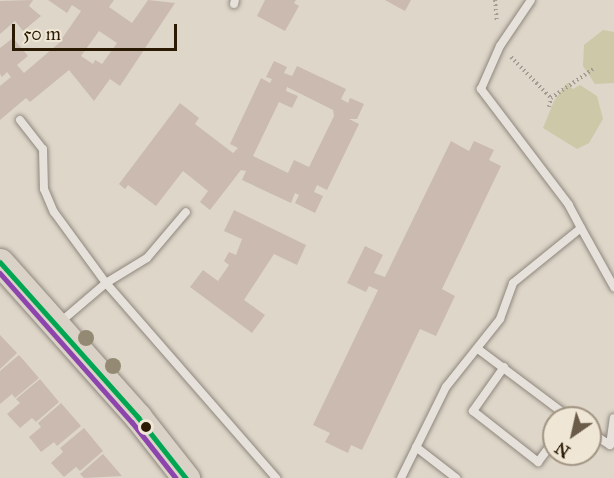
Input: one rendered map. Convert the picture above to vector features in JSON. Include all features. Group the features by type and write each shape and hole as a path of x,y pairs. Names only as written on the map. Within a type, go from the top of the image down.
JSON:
{"main road":[{"path":"0,262 58,324 186,478"}],"lane":[{"path":"531,0 500,46 481,89 569,205 614,287"},
{"path":"20,120 43,149 44,189 54,212 106,283 276,478"},
{"path":"58,324 106,283 147,258 186,212"},
{"path":"400,478 446,387 478,350 500,319 513,283 581,228"},
{"path":"478,350 554,406"},
{"path":"504,367 473,411 538,462 542,457"},
{"path":"602,440 610,446 614,418"},
{"path":"416,447 456,478"}],"path":[{"path":"495,0 500,46 551,98"},
{"path":"549,107 551,98 592,69"}],"shaded area":[{"path":"603,30 614,32 614,83 595,84 583,66 584,45"},
{"path":"567,83 573,89 580,85 597,96 603,119 589,143 577,149 543,128 554,101"}],"building":[{"path":"33,0 29,6 41,16 23,31 15,21 0,34 0,1"},
{"path":"48,0 114,0 109,7 132,23 148,0 175,3 120,86 110,79 94,101 69,70 30,102 26,98 0,120 0,86 11,77 7,72 2,77 0,74 0,48 13,38 28,56 17,65 24,73 59,43 81,11 72,5 67,13","holes":["99,31 117,43 102,64 95,60 93,64 81,56"]},
{"path":"265,0 296,0 294,3 299,6 285,31 257,16"},
{"path":"385,0 411,0 405,11"},
{"path":"274,61 287,67 284,73 292,76 297,66 346,89 341,99 348,103 350,98 364,104 357,119 349,119 359,124 327,190 317,185 314,192 323,196 315,213 295,203 299,195 295,193 291,203 242,180 246,171 241,170 210,210 200,202 208,191 183,171 156,206 128,185 125,189 119,184 180,103 199,118 195,124 233,153 238,148 230,144 261,78 270,83 272,79 266,77","holes":["287,87 333,110 334,116 309,167 294,160 288,173 253,156 279,102 292,108 298,96 286,91"]},
{"path":"451,141 469,151 474,141 494,150 489,160 501,166 442,289 455,296 436,336 420,329 362,450 351,445 348,453 325,442 330,433 313,425 378,290 369,286 366,292 347,283 365,246 383,255 374,273 385,277"},
{"path":"234,210 306,245 297,265 274,254 244,300 265,315 252,333 190,287 203,270 218,281 229,265 224,261 229,252 236,255 242,239 224,231"},
{"path":"0,335 17,353 0,369"},
{"path":"19,355 39,378 15,398 12,394 0,404 0,371"},
{"path":"40,379 59,402 36,422 32,418 20,428 7,414 20,403 16,399"},
{"path":"61,403 81,426 57,446 54,442 41,452 29,437 41,427 38,423"},
{"path":"84,428 103,451 80,471 76,467 64,477 51,463 63,452 60,448"},
{"path":"103,454 122,476 84,478 80,474"}],"transit line":[{"path":"0,262 138,417 186,478"},
{"path":"0,273 132,422 176,478"}]}
